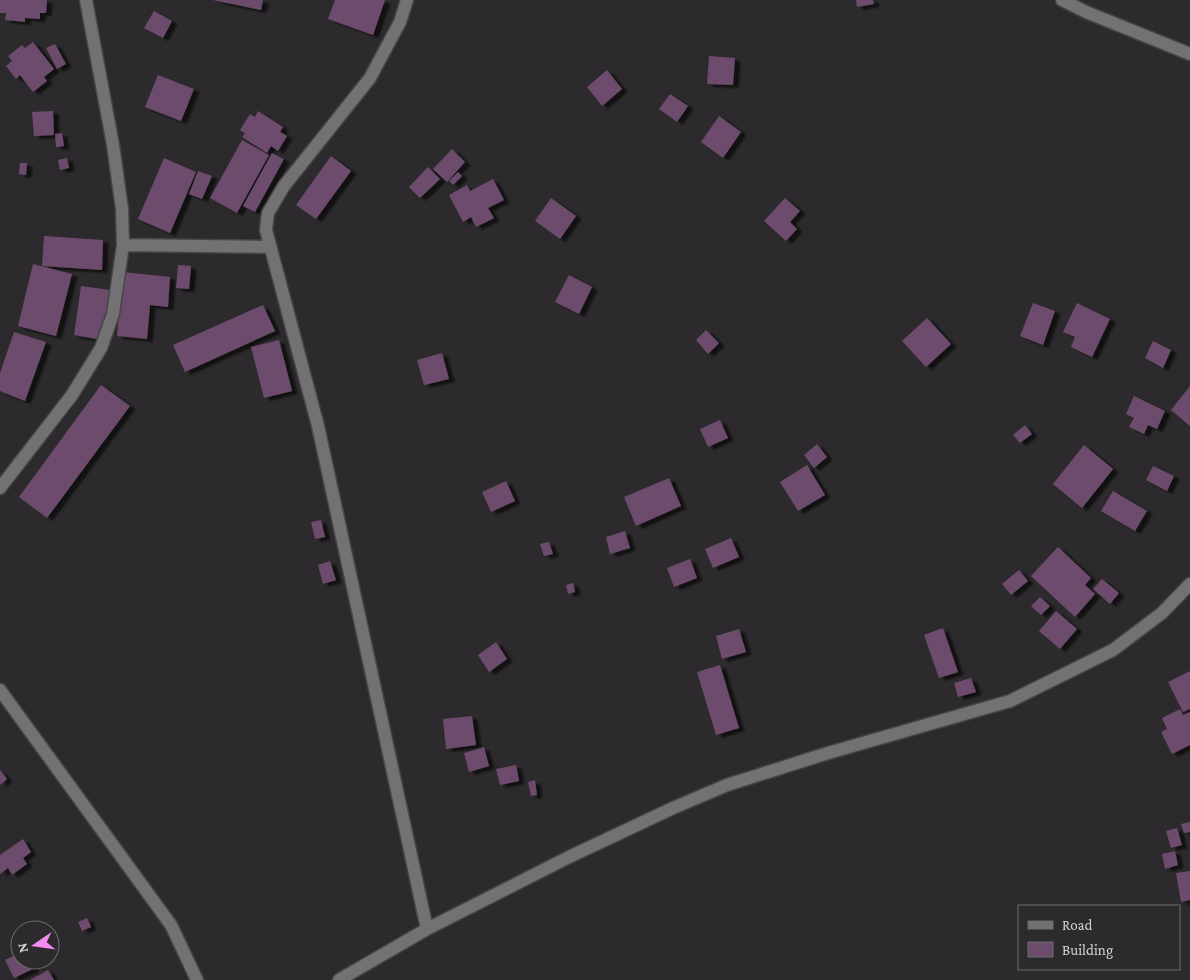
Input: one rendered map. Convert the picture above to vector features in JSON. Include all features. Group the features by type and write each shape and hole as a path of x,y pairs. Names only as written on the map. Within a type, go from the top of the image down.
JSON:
{"street":[{"path":"0,488 72,396 101,348 113,314 123,245 122,209 86,0"},
{"path":"407,0 400,22 370,78 284,186 268,213 266,230 318,426 427,929"},
{"path":"1062,0 1086,12 1190,54"},
{"path":"123,245 270,247"},
{"path":"339,980 427,929 569,857 727,785 828,753 1010,701 1113,650 1162,613 1190,584"},
{"path":"0,690 171,925 197,980"}],"building":[{"path":"0,0 47,0 46,13 40,13 40,19 25,18 25,22 5,20 6,13 0,13"},
{"path":"213,0 263,0 261,10"},
{"path":"335,0 385,0 373,35 328,19"},
{"path":"856,0 873,0 874,4 857,7"},
{"path":"154,11 172,21 163,38 144,28"},
{"path":"33,42 54,69 44,77 47,81 33,92 20,75 16,79 6,66 12,61 8,56 22,45 25,48"},
{"path":"55,44 66,64 57,69 46,48"},
{"path":"709,56 735,58 733,85 707,84"},
{"path":"607,70 622,89 602,106 587,87"},
{"path":"158,75 194,89 181,121 145,107"},
{"path":"670,94 688,106 677,122 659,109"},
{"path":"53,111 54,135 34,136 32,112"},
{"path":"258,111 283,127 280,132 287,136 278,151 271,146 267,153 242,137 245,133 240,130 250,114 255,117"},
{"path":"719,116 741,132 723,158 701,142"},
{"path":"62,133 64,146 56,147 55,134"},
{"path":"242,140 269,155 237,213 210,198"},
{"path":"452,149 465,162 447,182 433,169"},
{"path":"272,153 284,159 255,212 243,206"},
{"path":"331,156 351,171 316,219 296,205"},
{"path":"67,158 69,168 60,170 58,160"},
{"path":"164,158 196,172 170,233 138,219"},
{"path":"20,163 27,163 26,175 19,174"},
{"path":"428,167 440,179 420,198 409,187"},
{"path":"198,171 212,176 202,199 189,194"},
{"path":"458,172 462,176 453,185 449,181"},
{"path":"493,179 504,200 488,208 494,218 476,227 471,217 463,222 449,195 467,185 470,191"},
{"path":"551,198 576,216 560,239 535,221"},
{"path":"785,198 800,211 790,222 797,229 786,241 764,221"},
{"path":"44,236 103,240 102,270 42,266"},
{"path":"33,264 72,274 56,336 18,326"},
{"path":"178,265 191,266 189,289 176,288"},
{"path":"123,272 170,277 168,307 150,305 147,339 117,336"},
{"path":"569,275 592,287 579,314 555,302"},
{"path":"81,286 110,290 102,340 74,335"},
{"path":"1033,303 1055,311 1043,345 1020,336"},
{"path":"1077,303 1110,319 1092,357 1071,347 1075,337 1063,332"},
{"path":"263,305 275,331 185,372 173,345"},
{"path":"927,318 951,344 926,367 902,341"},
{"path":"706,330 719,343 708,354 696,340"},
{"path":"14,332 46,342 25,401 0,391 0,373"},
{"path":"279,340 292,391 264,398 251,347"},
{"path":"1153,341 1171,350 1163,368 1145,358"},
{"path":"442,353 449,379 424,385 417,360"},
{"path":"101,385 130,406 47,518 19,497"},
{"path":"1190,386 1190,426 1171,410"},
{"path":"1134,396 1165,411 1157,429 1148,425 1144,434 1129,427 1134,418 1126,414"},
{"path":"720,420 728,438 708,447 700,429"},
{"path":"1025,425 1032,434 1020,443 1013,435"},
{"path":"817,444 827,457 814,468 804,455"},
{"path":"1084,445 1113,469 1082,508 1053,484"},
{"path":"807,465 825,495 798,511 780,482"},
{"path":"1153,466 1174,476 1167,491 1146,480"},
{"path":"669,478 681,506 636,526 624,497"},
{"path":"506,481 515,501 491,512 482,492"},
{"path":"1113,491 1147,511 1135,531 1101,511"},
{"path":"321,520 325,537 315,539 311,522"},
{"path":"625,531 630,548 610,554 606,537"},
{"path":"731,538 739,557 713,568 705,549"},
{"path":"549,542 553,554 544,556 540,544"},
{"path":"1058,547 1091,578 1085,585 1095,594 1075,617 1031,576"},
{"path":"690,559 697,578 674,587 667,568"},
{"path":"330,561 336,580 323,584 318,565"},
{"path":"1019,570 1028,581 1011,595 1002,584"},
{"path":"1102,579 1119,593 1110,604 1093,589"},
{"path":"573,583 575,592 568,594 566,585"},
{"path":"1040,597 1050,606 1041,615 1031,606"},
{"path":"1056,611 1077,629 1060,649 1039,631"},
{"path":"943,628 958,672 939,678 924,635"},
{"path":"739,629 746,652 722,659 716,636"},
{"path":"496,642 507,659 489,672 478,655"},
{"path":"720,665 739,728 716,735 697,672"},
{"path":"1190,671 1190,709 1183,712 1168,682"},
{"path":"971,678 976,692 958,697 954,683"},
{"path":"1180,709 1183,715 1190,712 1190,745 1172,754 1161,732 1167,729 1162,718"},
{"path":"472,716 476,745 446,749 443,719"},
{"path":"484,747 489,766 469,772 464,753"},
{"path":"516,765 519,781 500,785 496,769"},
{"path":"0,770 7,779 0,785"},
{"path":"535,780 537,795 531,796 528,782"},
{"path":"1190,822 1190,832 1184,833 1181,824"},
{"path":"1177,828 1182,845 1171,848 1166,831"},
{"path":"23,839 31,852 23,858 27,864 12,875 8,868 0,874 0,855"},
{"path":"1175,851 1178,865 1165,869 1162,854"},
{"path":"1190,871 1190,900 1181,902 1176,873"},
{"path":"87,918 91,927 82,931 78,922"},
{"path":"10,958 10,970 5,960"},
{"path":"10,970 31,970 14,978"},
{"path":"48,970 54,980 30,980"}]}
